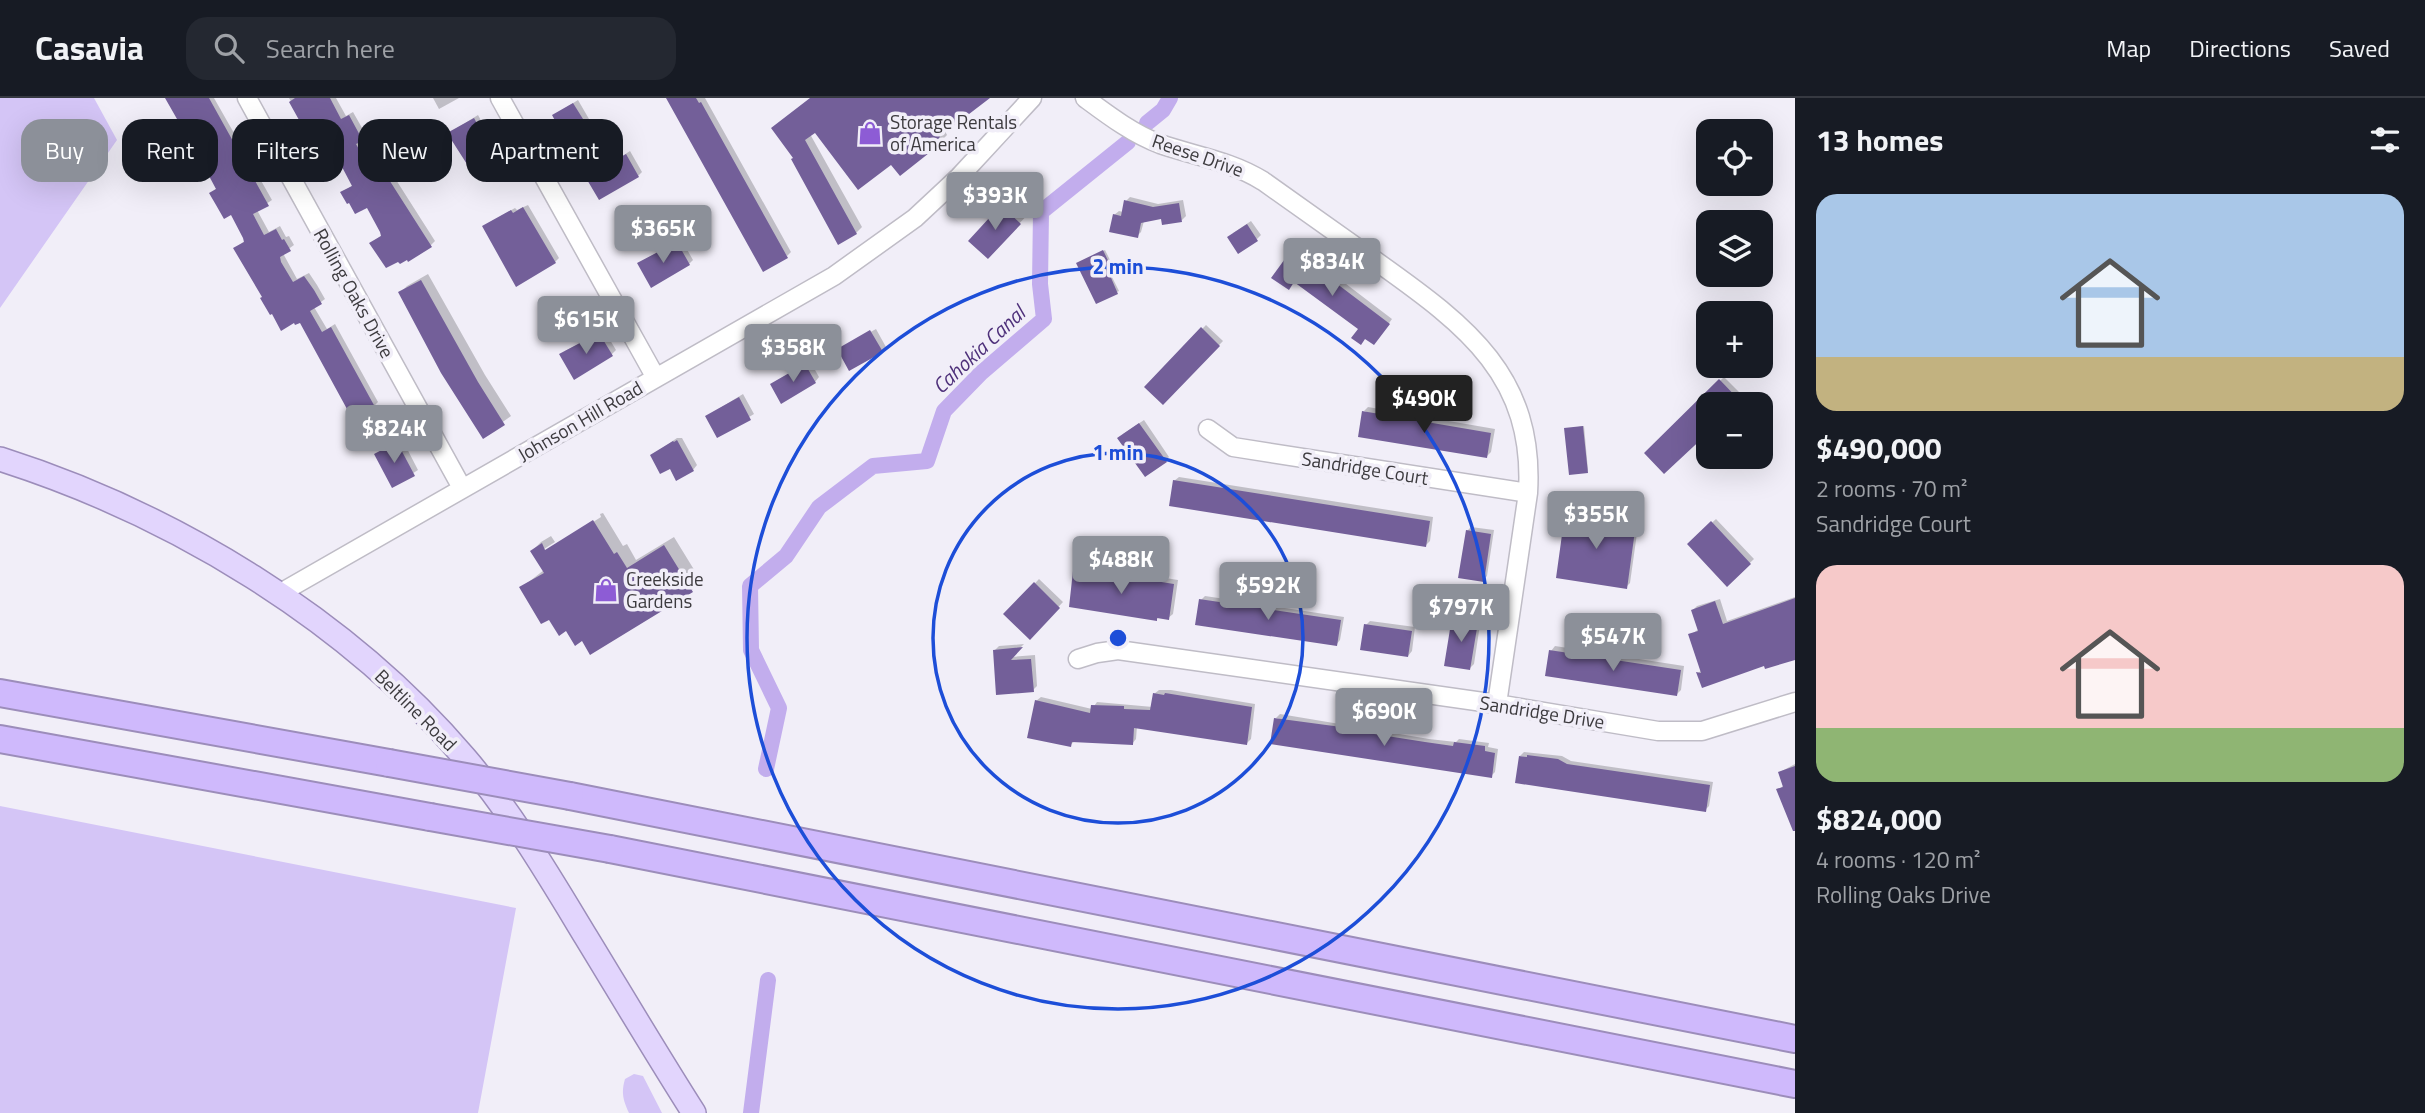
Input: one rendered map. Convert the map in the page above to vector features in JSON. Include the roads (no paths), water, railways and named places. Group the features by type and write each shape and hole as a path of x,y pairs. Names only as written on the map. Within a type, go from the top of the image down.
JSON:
{"highway":[{"path":"0,693 570,796 1795,1039"},
{"path":"0,739 610,849 1795,1084"}],"main road":[{"name":"Beltline Road","path":"0,459 89,491 229,562 318,624 398,688 466,759 507,813 694,1113"}],"street":[{"name":"Rolling Oaks Drive","path":"247,98 462,488"},
{"path":"500,98 656,378"},
{"name":"Johnson Hill Road","path":"277,595 834,276 915,218 960,177 1032,98"},
{"name":"Reese Drive","path":"1085,98 1130,129 1158,143 1237,167 1263,181 1424,295 1489,356 1516,402 1528,447 1528,493 1497,704"},
{"name":"Sandridge Court","path":"1208,429 1233,447 1528,493"},
{"name":"Sandridge Drive","path":"1078,659 1118,650 1497,704 1658,731 1702,731 1795,702"}],"waterway":[{"name":"Cahokia Canal","path":"1147,123 1163,110 1170,98"},
{"name":"Cahokia Canal","path":"766,769 779,708 751,650 750,586 786,556 819,507 873,466 927,461 944,411 981,373 1044,319 1040,284 1041,212 1128,142"},
{"name":"Cahokia Canal","path":"751,1113 768,980"}],"place":[{"name":"Storage Rentals of America","path":"870,133"},
{"name":"Creekside Gardens","path":"606,590"}]}
